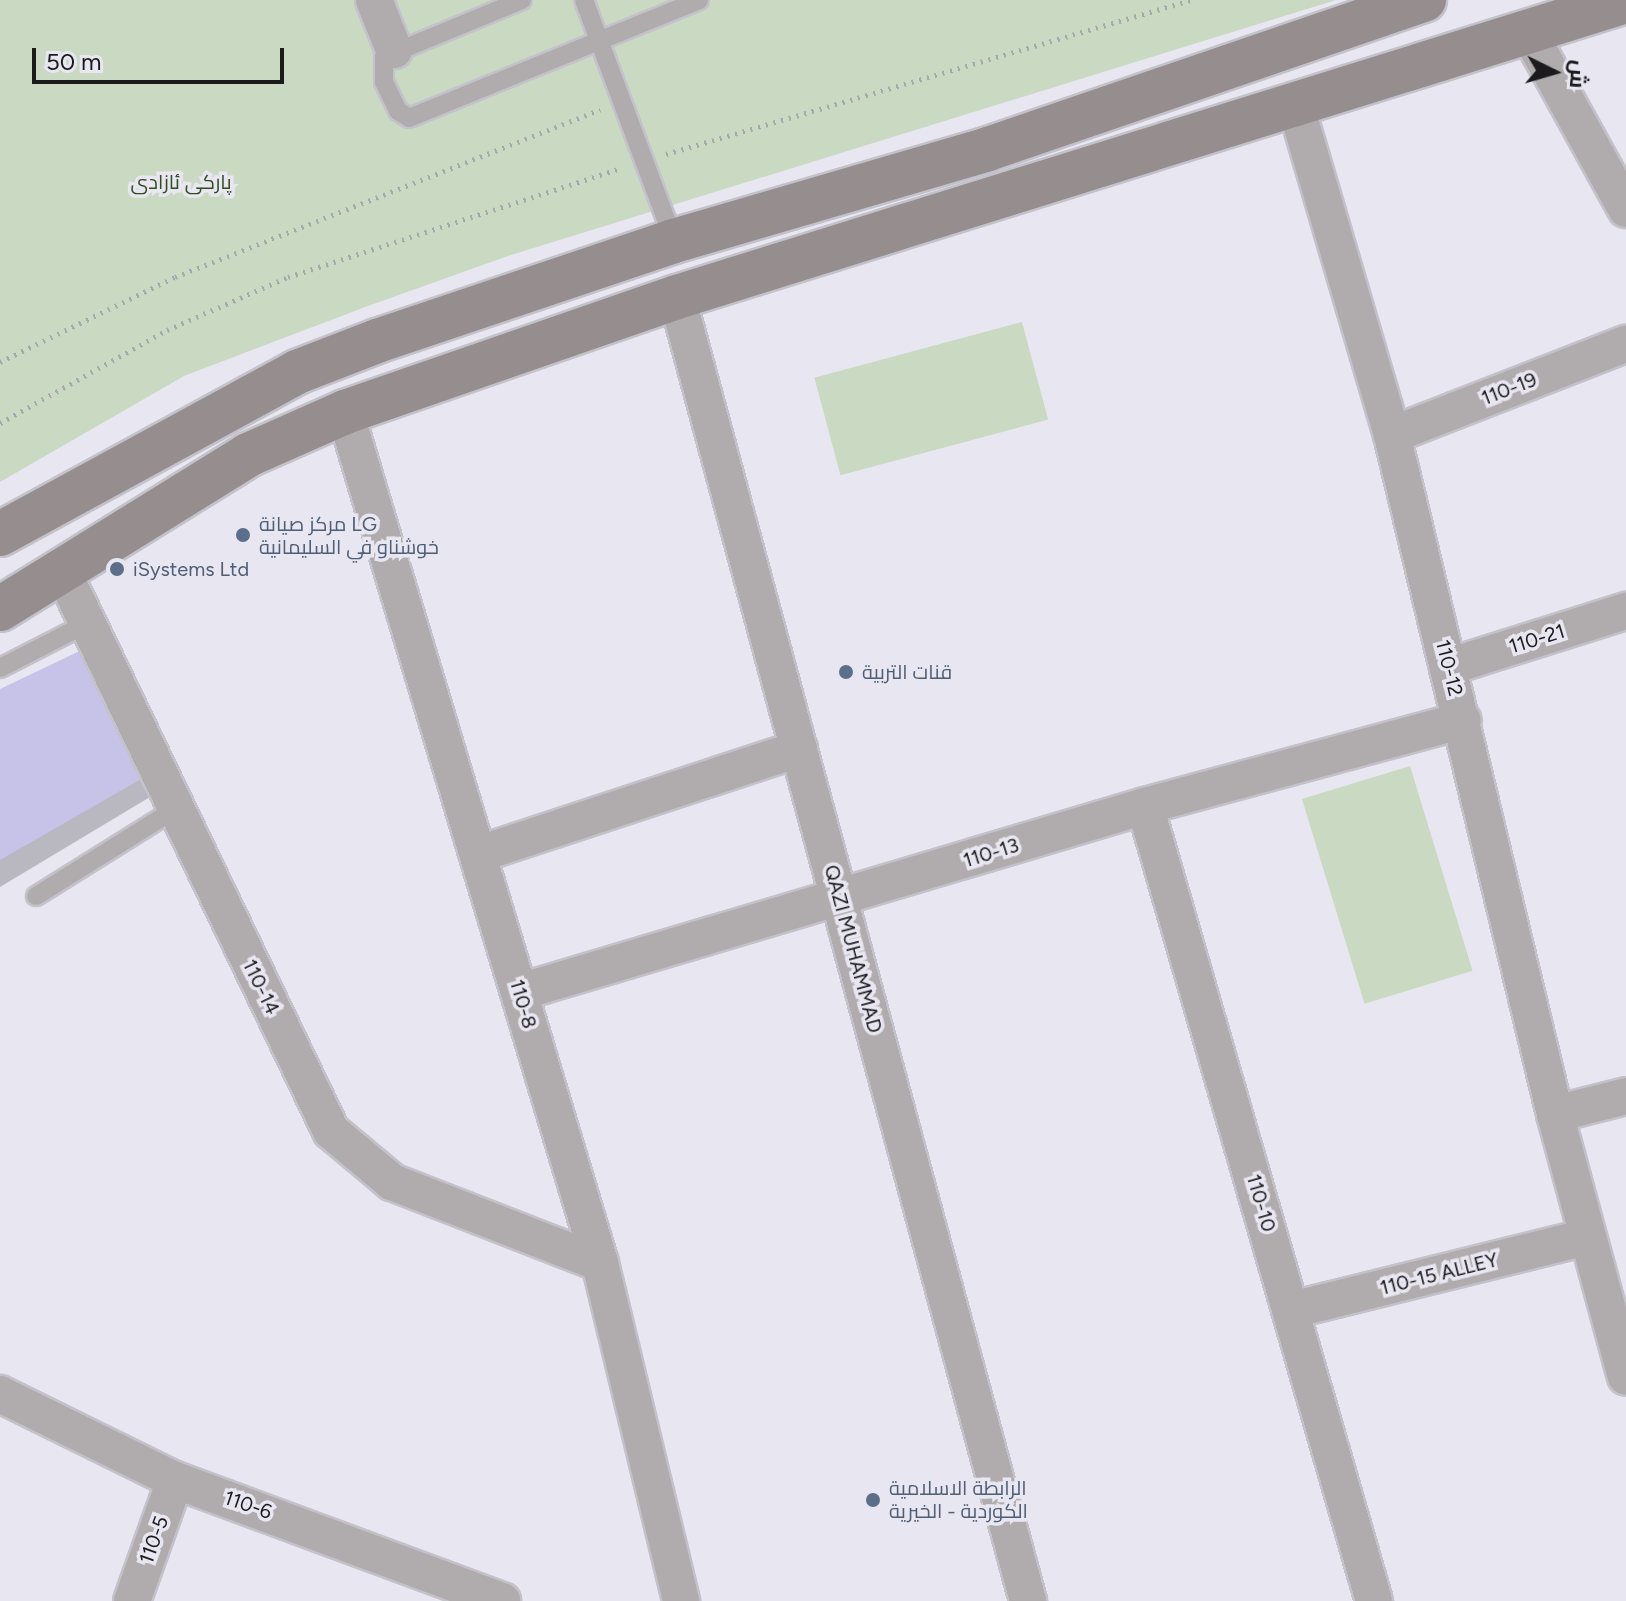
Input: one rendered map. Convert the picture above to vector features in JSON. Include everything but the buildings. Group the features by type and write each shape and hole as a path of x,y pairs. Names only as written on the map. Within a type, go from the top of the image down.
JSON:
{"main road":[{"path":"0,534 297,372 674,241 988,149 1421,1 1439,60"},
{"path":"0,609 248,455 345,412 677,297 1626,1"}],"street":[{"path":"374,0 394,50"},
{"path":"1529,33 1626,209"},
{"name":"110-12","path":"1295,103 1392,435 1463,720 1555,1114 1586,1237 1623,1357"},
{"name":"QAZI MUHAMMAD","path":"677,297 1028,1601"},
{"name":"110-19","path":"1392,435 1626,344"},
{"name":"110-8","path":"345,412 600,1263 681,1601"},
{"name":"110-14","path":"62,570 331,1131 355,1158 392,1182 600,1263"},
{"name":"110-21","path":"1448,667 1626,611"},
{"name":"110-13","path":"520,992 1145,806 1463,720"},
{"path":"479,854 799,749"},
{"name":"110-10","path":"1145,806 1374,1601"},
{"path":"1555,1114 1626,1096"},
{"name":"110-15 ALLEY","path":"1292,1310 1586,1237"},
{"name":"110-6","path":"0,1394 175,1480 434,1589 502,1601"},
{"name":"110-5","path":"132,1601 175,1480"}],"lane":[{"path":"522,0 394,50 381,68 391,100 409,118 699,0"},
{"path":"584,0 601,38 674,241"},
{"path":"0,668 88,623"},
{"path":"36,896 175,809"}],"path":[{"path":"0,423 167,330 288,277 645,160 1191,0"},
{"path":"0,362 175,277 623,100"}],"green space":[{"name":"پارکی ئازادی","path":"0,0 1336,0 511,255 368,306 184,376 0,482"},
{"path":"1022,322 1048,420 840,475 814,378"},
{"path":"1410,766 1473,971 1365,1004 1302,799"}],"place":[{"name":"مركز صيانة LG خوشناو في السليمانية","path":"243,535"},
{"name":"iSystems Ltd","path":"117,569"},
{"name":"قنات التربیة","path":"846,672"},
{"name":"الرابطة الاسلامية الكوردية - الخيرية","path":"873,1500"}]}
